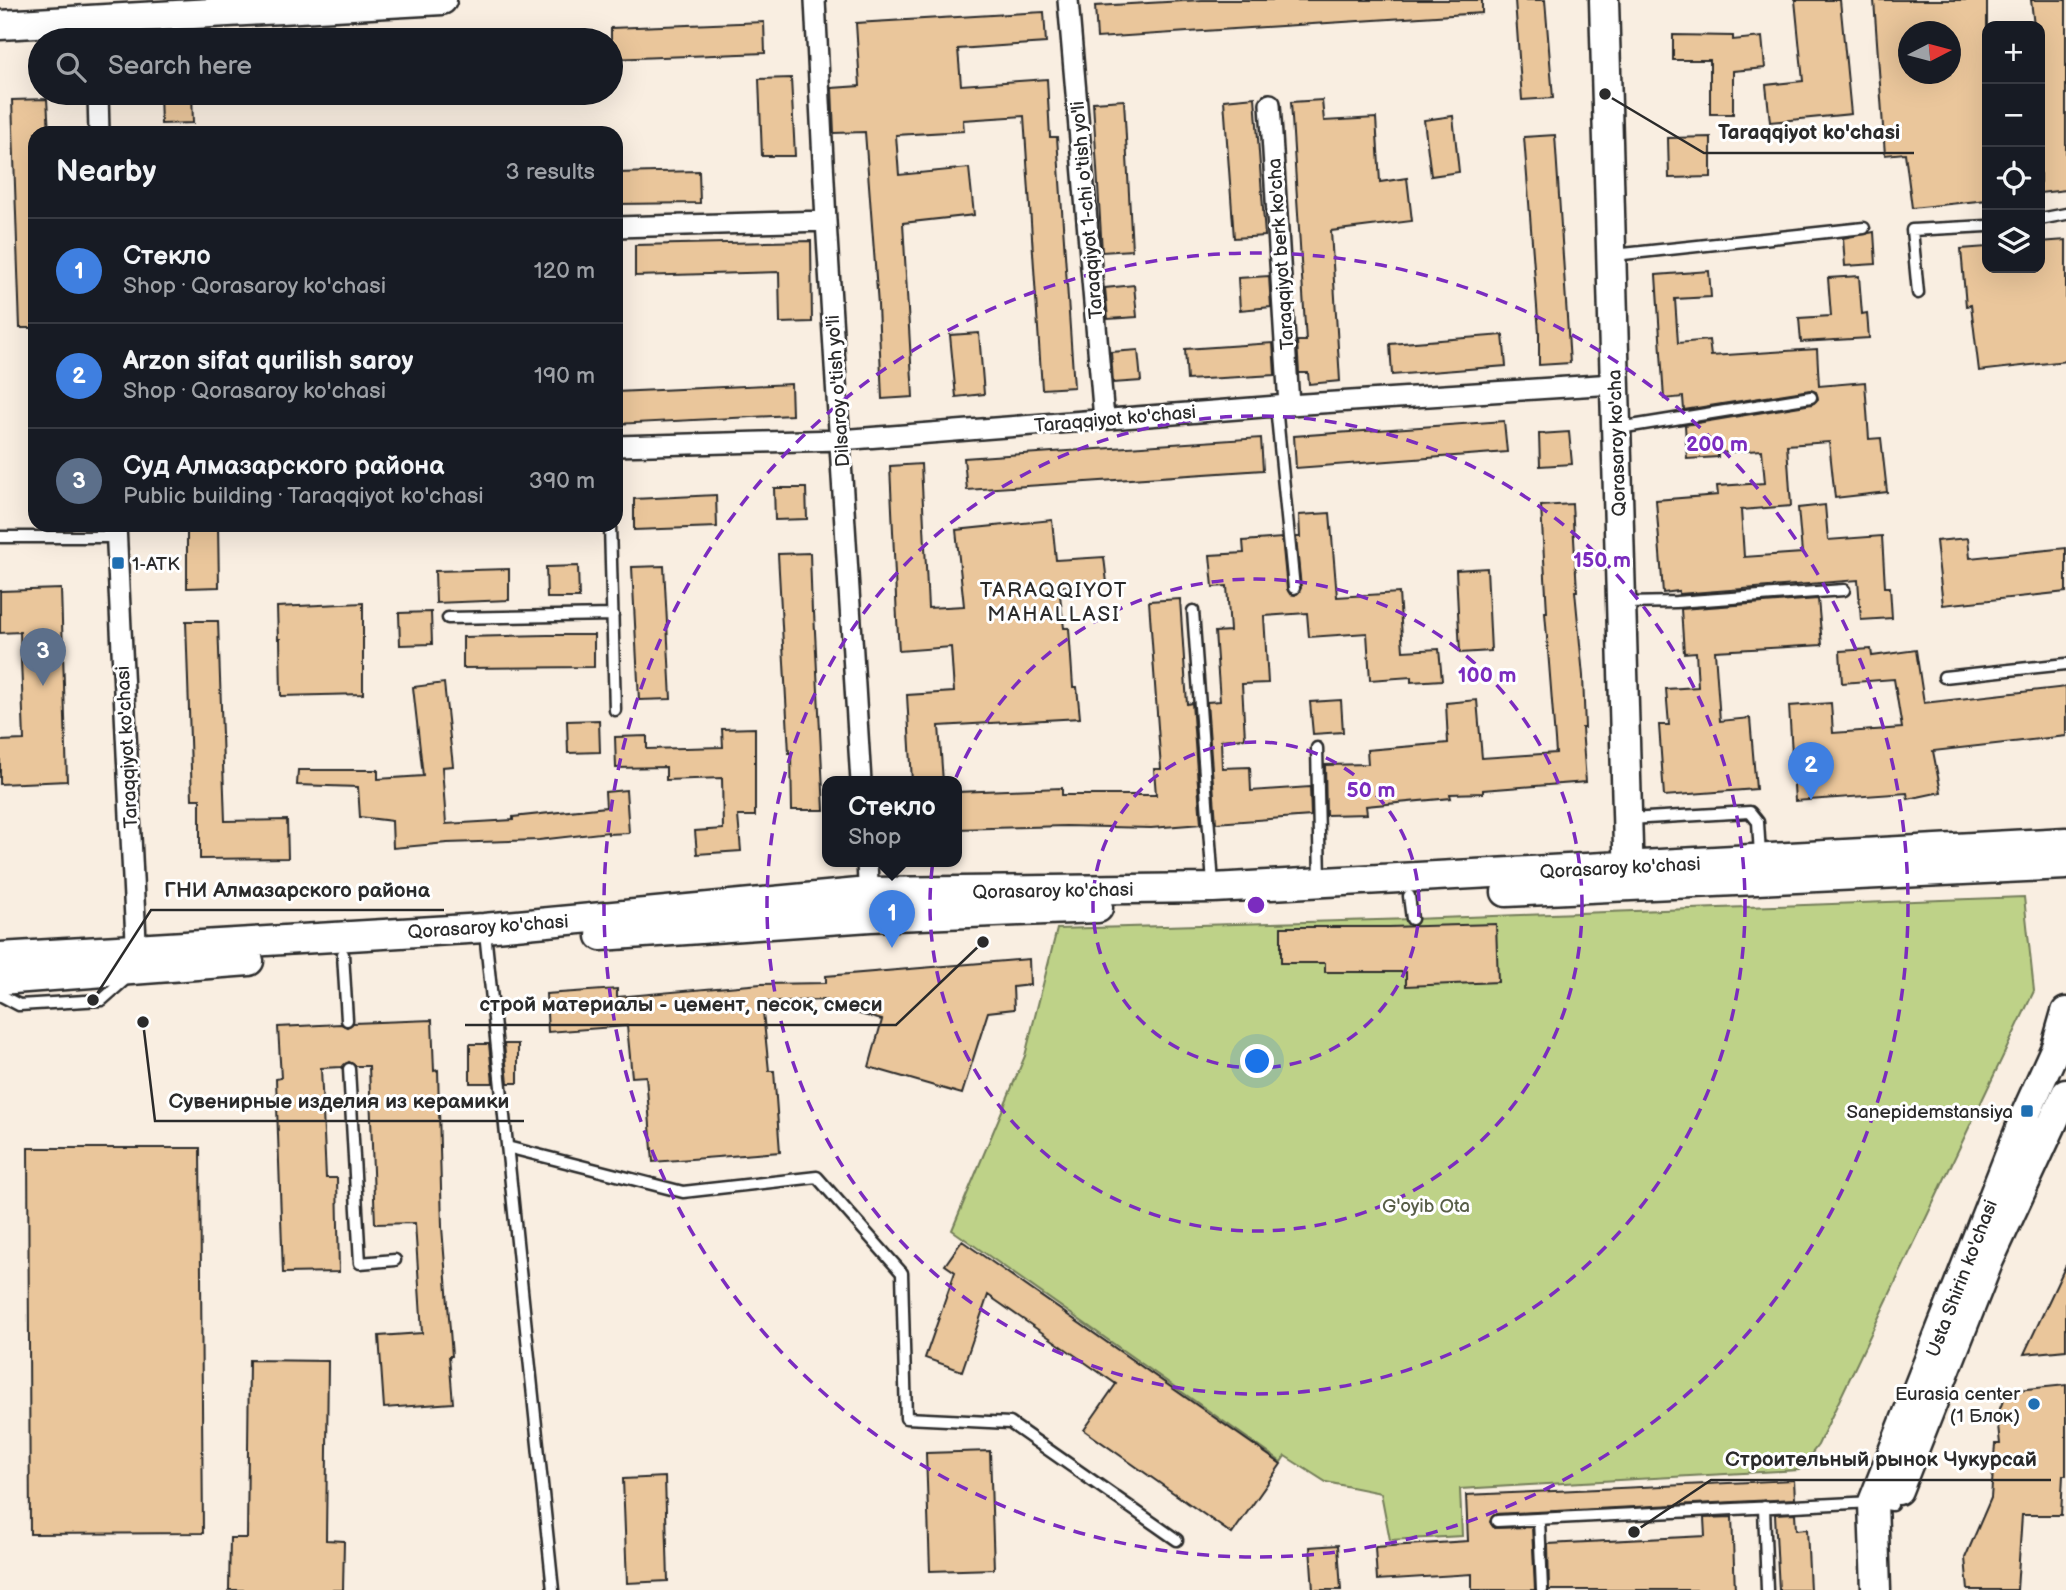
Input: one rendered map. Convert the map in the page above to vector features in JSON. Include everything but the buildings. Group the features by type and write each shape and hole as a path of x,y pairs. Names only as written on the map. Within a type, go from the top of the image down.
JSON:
{"main road":[{"path":"0,25 96,24 442,0"},
{"name":"Qorasaroy ko'cha","path":"1604,0 1629,876"},
{"name":"Qorasaroy ko'chasi","path":"0,980 136,959 485,936 869,905 1320,883 1629,876 2063,857"},
{"name":"Qorasaroy ko'chasi","path":"869,905 1411,908 1760,859 2063,857"},
{"name":"Qorasaroy ko'chasi","path":"0,957 136,959 343,954 485,936"},
{"name":"Usta Shirin ko'chasi","path":"1876,1590 1883,1503 2027,1111 2056,1047 2066,1012"},
{"name":"Usta Shirin ko'chasi","path":"1895,1590 1883,1503 1989,1260 2066,1094"}],"street":[{"name":"Dilsaroy o'tish yo'li","path":"815,0 826,221 862,776"},
{"name":"Taraqqiyot 1-chi o'tish yo'li","path":"1068,0 1104,419"},
{"name":"Taraqqiyot berk ko'cha","path":"1270,104 1283,405"},
{"path":"98,105 99,126"},
{"path":"623,227 826,221"},
{"name":"Taraqqiyot ko'chasi","path":"623,446 840,440 1283,405 1614,384"},
{"name":"Taraqqiyot ko'chasi","path":"117,532 136,959"},
{"path":"867,867 869,905"}],"lane":[{"path":"2045,218 2066,214"},
{"path":"1917,293 1912,230 1982,226"},
{"path":"1610,256 1864,228"},
{"path":"1615,429 1811,397"},
{"path":"1283,405 1294,589"},
{"path":"0,537 98,532"},
{"path":"610,532 615,710"},
{"path":"1620,603 1676,602 1844,590"},
{"path":"1193,611 1213,888"},
{"path":"448,618 613,615"},
{"path":"1944,677 2066,664"},
{"path":"1317,748 1320,883"},
{"path":"1627,820 1750,812 1758,822 1760,859"},
{"path":"485,936 553,1590"},
{"path":"343,954 347,1020"},
{"path":"0,995 19,1005 102,1000 136,959"},
{"path":"349,1069 360,1263 395,1260"},
{"path":"507,1147 684,1192 817,1177 902,1273 906,1418 1010,1423 1177,1540"},
{"path":"1497,1521 1883,1503"},
{"path":"1764,1507 1767,1590"},
{"path":"1539,1518 1542,1590"}],"green space":[{"name":"G'oyib Ota","path":"2024,897 2034,991 1818,1445 1799,1470 1460,1489 1462,1536 1390,1540 1381,1493 1326,1482 1285,1456 1281,1462 952,1230 1025,1056 1057,929"}],"place":[{"name":"Taraqqiyot ko'chasi","path":"1605,94"},
{"name":"1-ATK","path":"118,563"},
{"name":"Суд Алмазарского района","path":"43,686"},
{"name":"Arzon sifat qurilish saroy","path":"1811,800"},
{"name":"строй материалы - цемент, песок, смеси","path":"983,942"},
{"name":"Стекло","path":"892,948"},
{"name":"ГНИ Алмазарского района","path":"93,1000"},
{"name":"Сувенирные изделия из керамики","path":"143,1022"},
{"name":"Sanepidemstansiya","path":"2027,1111"},
{"name":"Eurasia center (1 Блок)","path":"2034,1404"},
{"name":"Строительный рынок Чукурсай","path":"1634,1532"}],"district":[{"name":"TARAQQIYOT MAHALLASI","path":"1054,602"}]}
